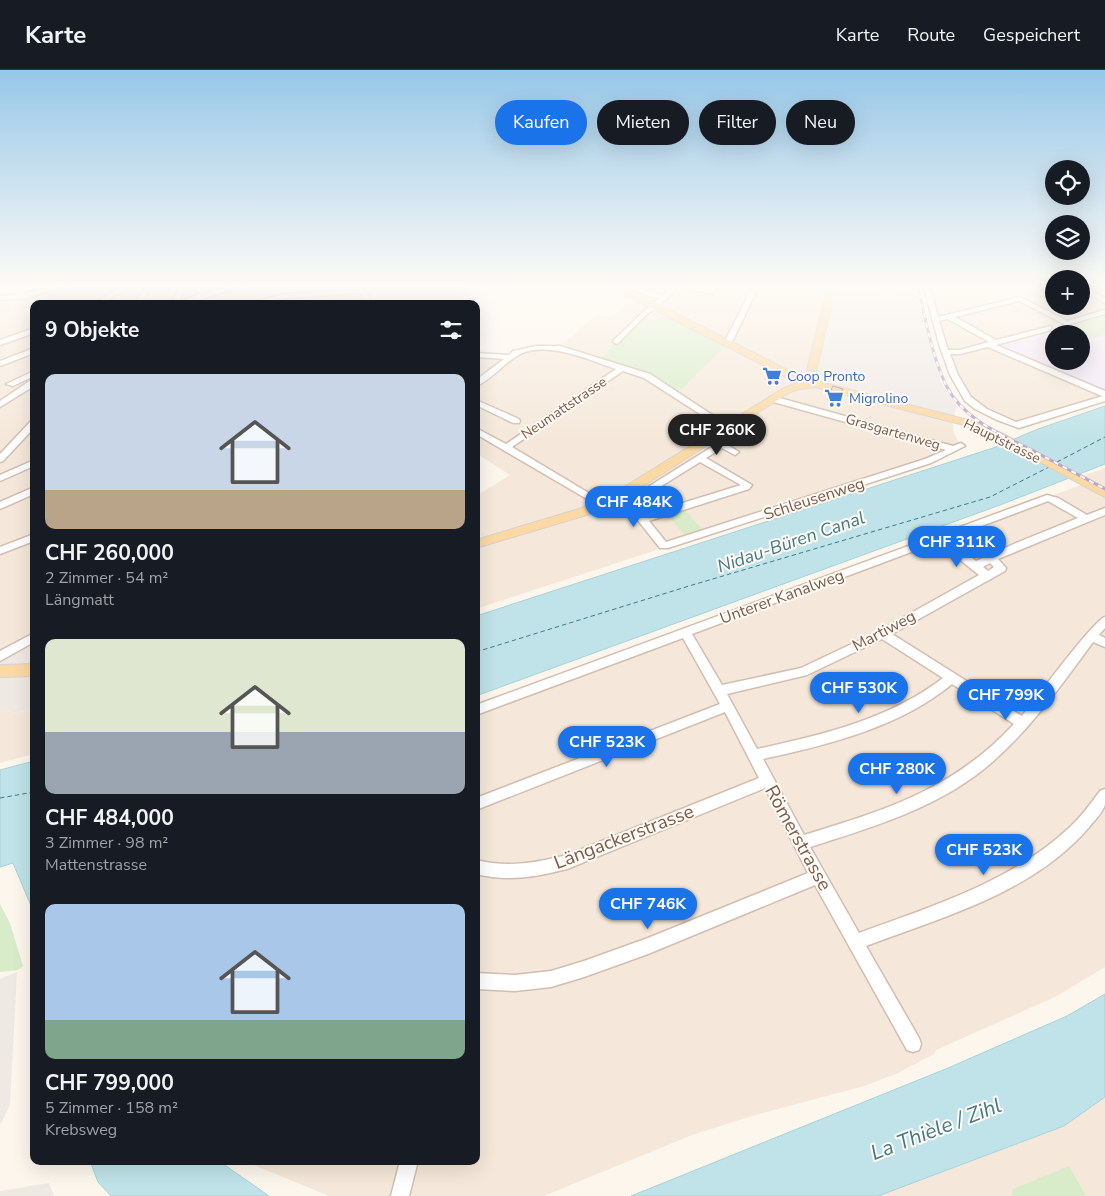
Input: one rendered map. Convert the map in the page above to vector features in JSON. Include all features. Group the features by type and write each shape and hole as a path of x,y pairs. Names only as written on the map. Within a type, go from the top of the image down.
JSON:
{"main road":[{"name":"Hauptstrasse","path":"715,337 808,382 953,418 997,435 1105,493"},
{"path":"480,543 625,498 716,442 728,428 773,399 793,387 808,382 819,337"},
{"path":"0,671 30,670"}],"street":[{"path":"0,343 17,337"},
{"path":"617,342 622,337"},
{"path":"725,342 730,340 732,337"},
{"path":"941,337 965,395 972,403 1015,424 1024,424 1105,396"},
{"path":"982,337 1105,396"},
{"path":"946,352 960,352 1016,337"},
{"path":"480,381 509,357 528,349 546,347 564,350 656,380 728,428"},
{"path":"0,364 30,352"},
{"path":"480,355 509,357"},
{"name":"Neumattstrasse","path":"505,448 622,368"},
{"path":"10,384 30,378"},
{"path":"0,405 30,380"},
{"name":"Grasgartenweg","path":"773,399 958,448"},
{"path":"480,404 516,421"},
{"path":"0,458 30,431"},
{"path":"480,432 602,504"},
{"path":"625,498 635,499 700,459 716,442 736,452"},
{"name":"Schleusenweg","path":"643,519 664,546 898,471 942,456 958,448"},
{"path":"625,498 643,519 746,487 747,485 700,459"},
{"path":"0,478 30,465"},
{"path":"0,506 30,492"},
{"name":"Unterer Kanalweg","path":"480,709 1047,498 1055,500 1085,518"},
{"path":"974,566 1105,510"},
{"path":"0,551 30,539"},
{"path":"940,539 986,575"},
{"name":"Martiweg","path":"719,691 803,672 883,634 1001,568 991,558"},
{"path":"800,843 887,816 943,788 978,766 1023,724 1091,636 1105,621"},
{"name":"Römerstrasse","path":"685,632 728,706 800,843 912,1044"},
{"path":"883,634 950,679 1023,724"},
{"path":"1091,636 1105,644"},
{"path":"0,656 30,639"},
{"path":"754,755 814,743 855,730 898,711 950,679"},
{"path":"480,802 728,706"},
{"name":"Längackerstrasse","path":"480,868 512,873 567,862 767,781"},
{"path":"856,942 967,900 1022,873 1075,832 1105,795"},
{"path":"480,980 515,983 551,979 584,969 648,946 818,876"},
{"path":"400,1196 408,1165"}],"shaded area":[{"path":"0,337 30,337 30,639 0,656"},
{"path":"571,337 621,337 598,360 622,368 674,392 683,388 728,344 713,337 820,337 805,379 802,380 813,385 952,422 954,433 961,446 943,456 480,608 480,494 510,475 480,456 480,355 509,357 528,349 557,348"},
{"path":"819,337 928,337 941,383 957,406 953,418 815,384 810,373"},
{"path":"943,337 1015,337 995,342 1045,366 1045,370 1054,370 1105,394 1105,398 1019,425 974,405 956,376"},
{"path":"1015,337 1045,337 1045,368 988,344"},
{"path":"1090,337 1105,337 1105,394 1049,370 1090,370"},
{"path":"1105,468 1105,488 1093,481 1091,483 1105,490 1105,967 1055,997 936,1050 934,1054 896,1074 864,1086 752,1116 692,1135 544,1196 329,1196 254,1165 480,1165 480,709 1086,483 1083,476"},
{"path":"30,639 30,709 17,713 0,710 0,656"},
{"path":"30,709 30,755 0,763 0,710 17,713"},
{"path":"17,972 10,1105 0,1125 0,979"},
{"path":"1105,1097 1105,1196 878,1196 1064,1126"},
{"path":"49,1183 54,1196 0,1196 0,1191"}],"green space":[{"path":"621,337 713,337 728,344 683,388 674,392 655,380 598,360"},
{"path":"683,508 705,532 687,538 666,513"},
{"path":"0,904 10,923 23,966 18,970 0,972"},
{"path":"1069,1166 1086,1196 1012,1196 1013,1189"}],"water":[{"name":"Nidau-Büren Canal","path":"1105,406 1105,464 1000,505 480,695 480,615 993,448 1038,429"},
{"path":"30,762 30,903 13,863 0,867 0,770"},
{"name":"La Thièle / Zihl","path":"1105,994 1105,1097 1064,1126 878,1196 631,1196 948,1068 1067,1016"},
{"path":"92,1165 225,1165 269,1196 111,1196 98,1182"}],"building":[{"path":"833,386 843,389 840,396 829,394"}],"ferry route":[{"path":"1057,462 1105,437"},
{"path":"480,651 689,586 990,497 1049,467"},
{"path":"0,798 30,793"}],"railway":[{"path":"929,337 947,387 964,410 1002,435 1105,489"}],"place":[{"name":"Coop Pronto","path":"772,376"},
{"name":"Migrolino","path":"834,398"}]}
